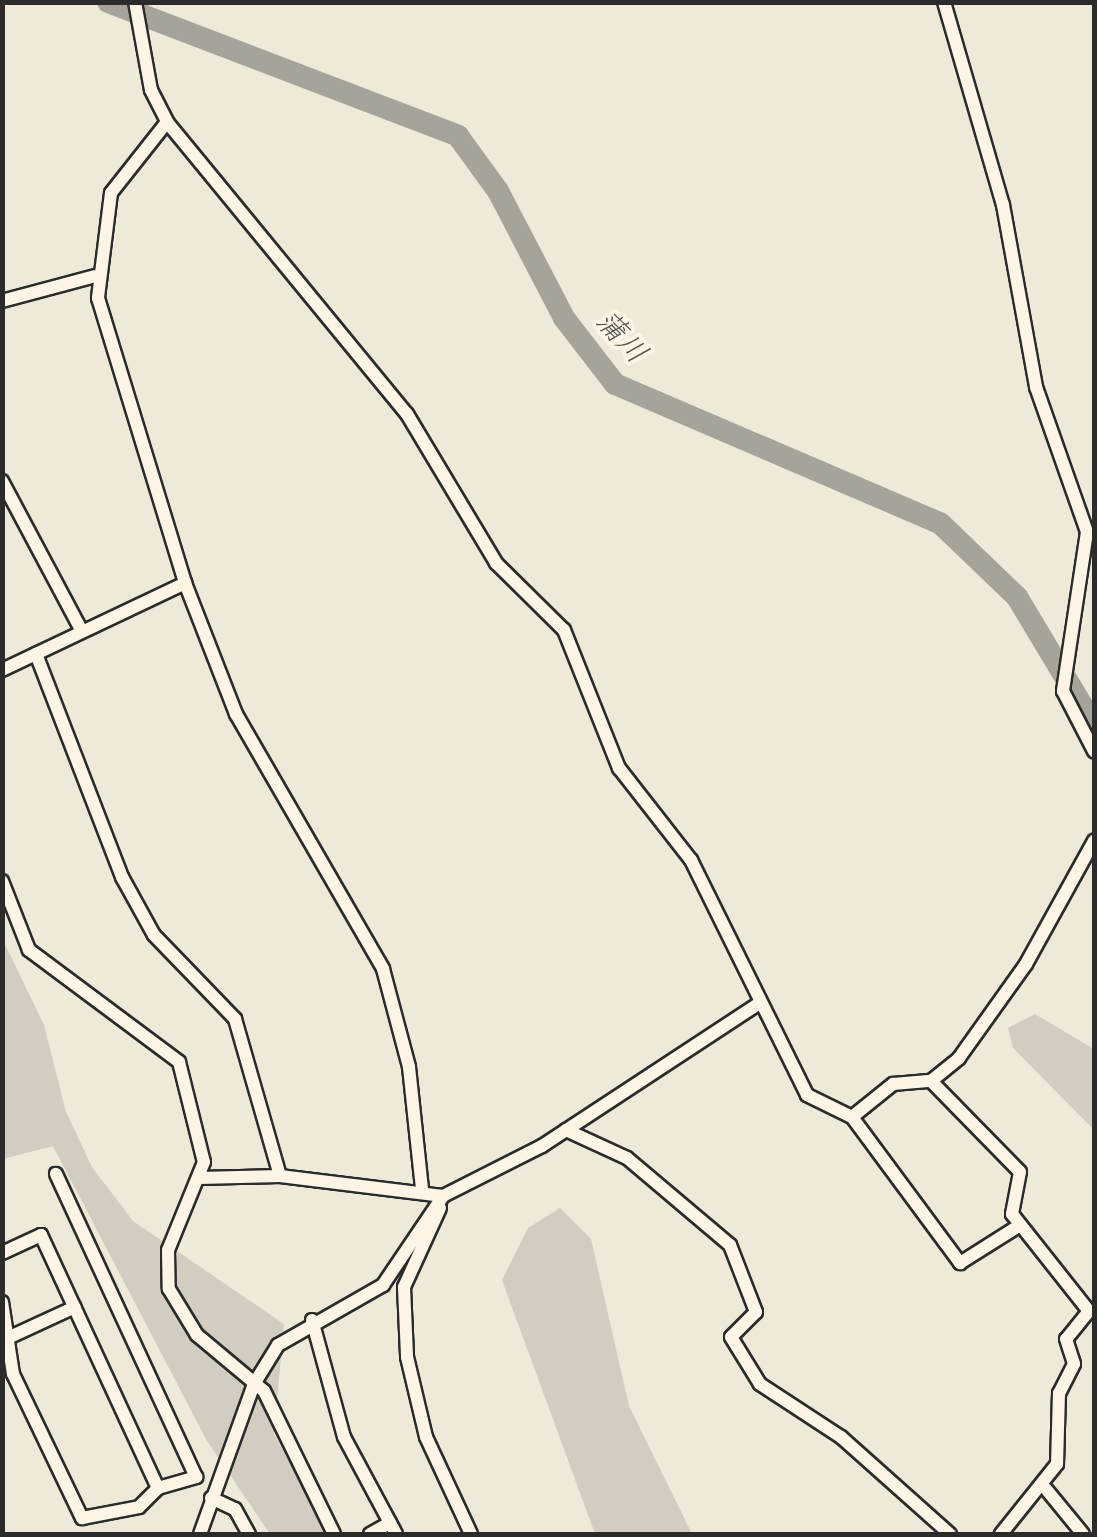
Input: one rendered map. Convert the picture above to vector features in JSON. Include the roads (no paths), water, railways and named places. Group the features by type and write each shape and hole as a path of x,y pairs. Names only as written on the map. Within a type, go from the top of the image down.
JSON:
{"street":[{"path":"135,2 167,122 406,414 496,563 564,630 619,768 691,860 758,1004 807,1096 852,1117 960,1263 1020,1225"},
{"path":"944,2 999,189 1036,387 1087,532 1076,651 1063,691 1094,751"},
{"path":"167,122 111,193 96,276 184,584 236,714 383,969 409,1067 422,1188"},
{"path":"2,300 96,276"},
{"path":"2,481 80,628"},
{"path":"2,670 80,628 184,584"},
{"path":"36,654 122,876 154,935 235,1019 280,1176"},
{"path":"852,1117 893,1084 931,1081 960,1058 1026,964 1094,841"},
{"path":"2,881 29,950 179,1062 202,1143 199,1178 168,1250 170,1290 197,1335 254,1384 334,1534"},
{"path":"200,1534 254,1384 286,1335 383,1285 443,1196 566,1130 758,1004"},
{"path":"931,1081 1020,1172 1012,1214 1089,1311 1066,1339 1074,1364 1059,1393 1059,1457 1046,1489 1001,1534"},
{"path":"566,1130 626,1158 730,1244 756,1312 732,1337 760,1384 841,1437 950,1534"},
{"path":"56,1174 196,1477 234,1509 249,1534"},
{"path":"199,1178 280,1176 422,1188 443,1196"},
{"path":"443,1196 404,1288 407,1357 426,1437 471,1534"},
{"path":"2,1254 41,1235 158,1488"},
{"path":"2,1302 12,1336 13,1374 82,1518 138,1507 158,1488 196,1477"},
{"path":"12,1336 75,1307"},
{"path":"312,1320 344,1437 393,1529 370,1534"},
{"path":"1046,1489 1084,1534"}],"waterway":[{"name":"蒲川","path":"108,2 458,136 498,191 564,318 615,384 940,523 1017,597 1094,725"}]}
